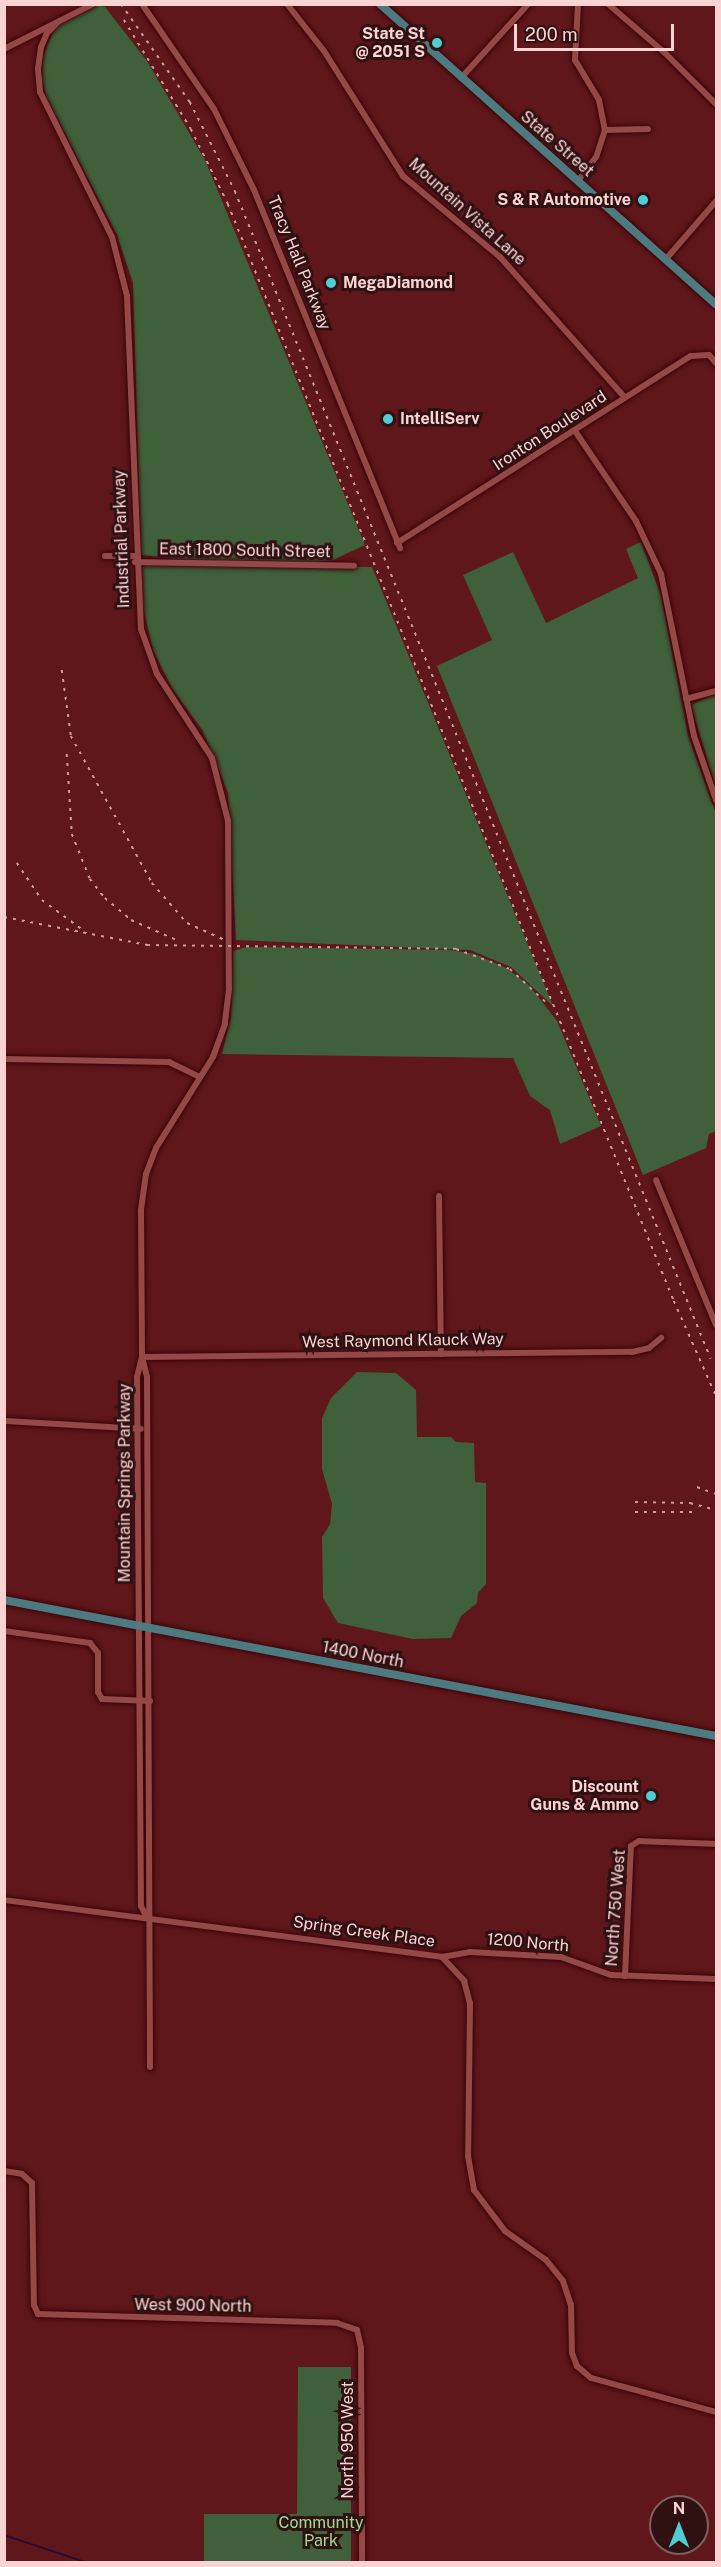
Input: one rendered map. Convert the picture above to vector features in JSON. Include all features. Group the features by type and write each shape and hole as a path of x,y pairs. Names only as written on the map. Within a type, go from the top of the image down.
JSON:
{"main road":[{"name":"State Street","path":"380,4 717,304"},
{"name":"1400 North","path":"4,1600 717,1736"}],"street":[{"path":"4,49 93,4"},
{"name":"Tracy Hall Parkway","path":"142,4 214,109 254,190 398,545"},
{"name":"Mountain Vista Lane","path":"286,4 324,51 403,176 507,264 626,398"},
{"path":"461,78 528,4"},
{"path":"578,4 575,60 599,100 605,130 596,157 578,181"},
{"path":"608,4 664,52 717,104"},
{"name":"Industrial Parkway","path":"58,22 47,33 41,47 40,92 112,237 127,296 139,619 149,658 208,749 226,802 229,989 225,1024 213,1057 160,1140 144,1184 141,1221 142,1358"},
{"path":"605,130 648,129"},
{"path":"666,258 717,201"},
{"name":"Ironton Boulevard","path":"398,545 691,356 709,355 717,363"},
{"path":"575,431 650,546 670,605 694,736 717,800"},
{"name":"East 1800 South Street","path":"105,556 354,566"},
{"path":"686,699 717,692"},
{"path":"4,1059 170,1062 200,1077"},
{"path":"656,1180 717,1325"},
{"path":"439,1196 441,1354"},
{"name":"West Raymond Klauck Way","path":"142,1358 632,1352 649,1348 661,1338"},
{"name":"Mountain Springs Parkway","path":"142,1358 137,1377 141,1906 147,1918"},
{"name":"Mountain Springs Parkway","path":"142,1358 147,1372 148,1430 152,1905 147,1918 150,2067"},
{"path":"4,1420 148,1430"},
{"path":"4,1631 90,1643 98,1653 98,1692 102,1699 150,1701"},
{"name":"North 750 West","path":"625,1976 630,1850 634,1843 717,1844"},
{"name":"Spring Creek Place","path":"4,1900 442,1957 464,1981 470,2003 468,2156 474,2190 505,2231 546,2260 563,2281 571,2305 572,2353 577,2366 591,2378 717,2412"},
{"name":"1200 North","path":"442,1957 470,1952 561,1956 611,1975 717,1979"},
{"name":"West 900 North","path":"4,2171 26,2176 34,2192 34,2305 38,2314 346,2324"},
{"name":"North 950 West","path":"346,2324 360,2338 362,2562"}],"green space":[{"path":"97,5 105,7 147,61 205,160 365,545 333,560 308,563 186,560 141,555 133,283 117,235 47,99 42,80 43,57 55,27"},
{"path":"641,542 661,596 688,736 716,814 716,1131 709,1134 706,1148 643,1175 437,666 492,640 463,575 513,552 546,623 638,578 626,549"},
{"path":"142,564 372,567 553,1006 511,967 470,950 236,940 228,793 203,731 173,690 153,650 143,607"},
{"path":"716,694 716,788 691,705"},
{"path":"246,947 450,950 475,954 506,968 529,985 557,1021 601,1126 560,1144 550,1110 530,1096 513,1058 222,1054 231,1017 233,951"},
{"path":"357,1372 396,1373 416,1390 417,1437 451,1437 456,1442 474,1443 475,1482 486,1483 486,1584 478,1593 477,1603 461,1616 451,1638 413,1639 338,1623 323,1598 322,1537 330,1524 332,1504 322,1469 322,1418 331,1398"},
{"name":"Community Park","path":"298,2367 351,2367 351,2562 204,2562 204,2514 297,2514"}],"waterway":[{"path":"4,2535 85,2562"}],"railway":[{"path":"121,4 190,102 235,191 711,1359"},
{"path":"124,20 191,129 228,204 674,1301 716,1396"},
{"path":"62,670 71,736 152,883 187,923 227,941"},
{"path":"67,754 72,834 90,879 105,898 131,920 179,941"},
{"path":"17,863 42,900 83,930"},
{"path":"4,917 147,945 456,949 510,969 550,1006"},
{"path":"697,1487 716,1494"},
{"path":"635,1502 690,1503 716,1510"},
{"path":"635,1512 698,1512"}],"place":[{"name":"State St @ 2051 S","path":"437,43"},
{"name":"S & R Automotive","path":"643,200"},
{"name":"MegaDiamond","path":"331,283"},
{"name":"IntelliServ","path":"388,419"},
{"name":"Discount Guns & Ammo","path":"651,1796"}]}
